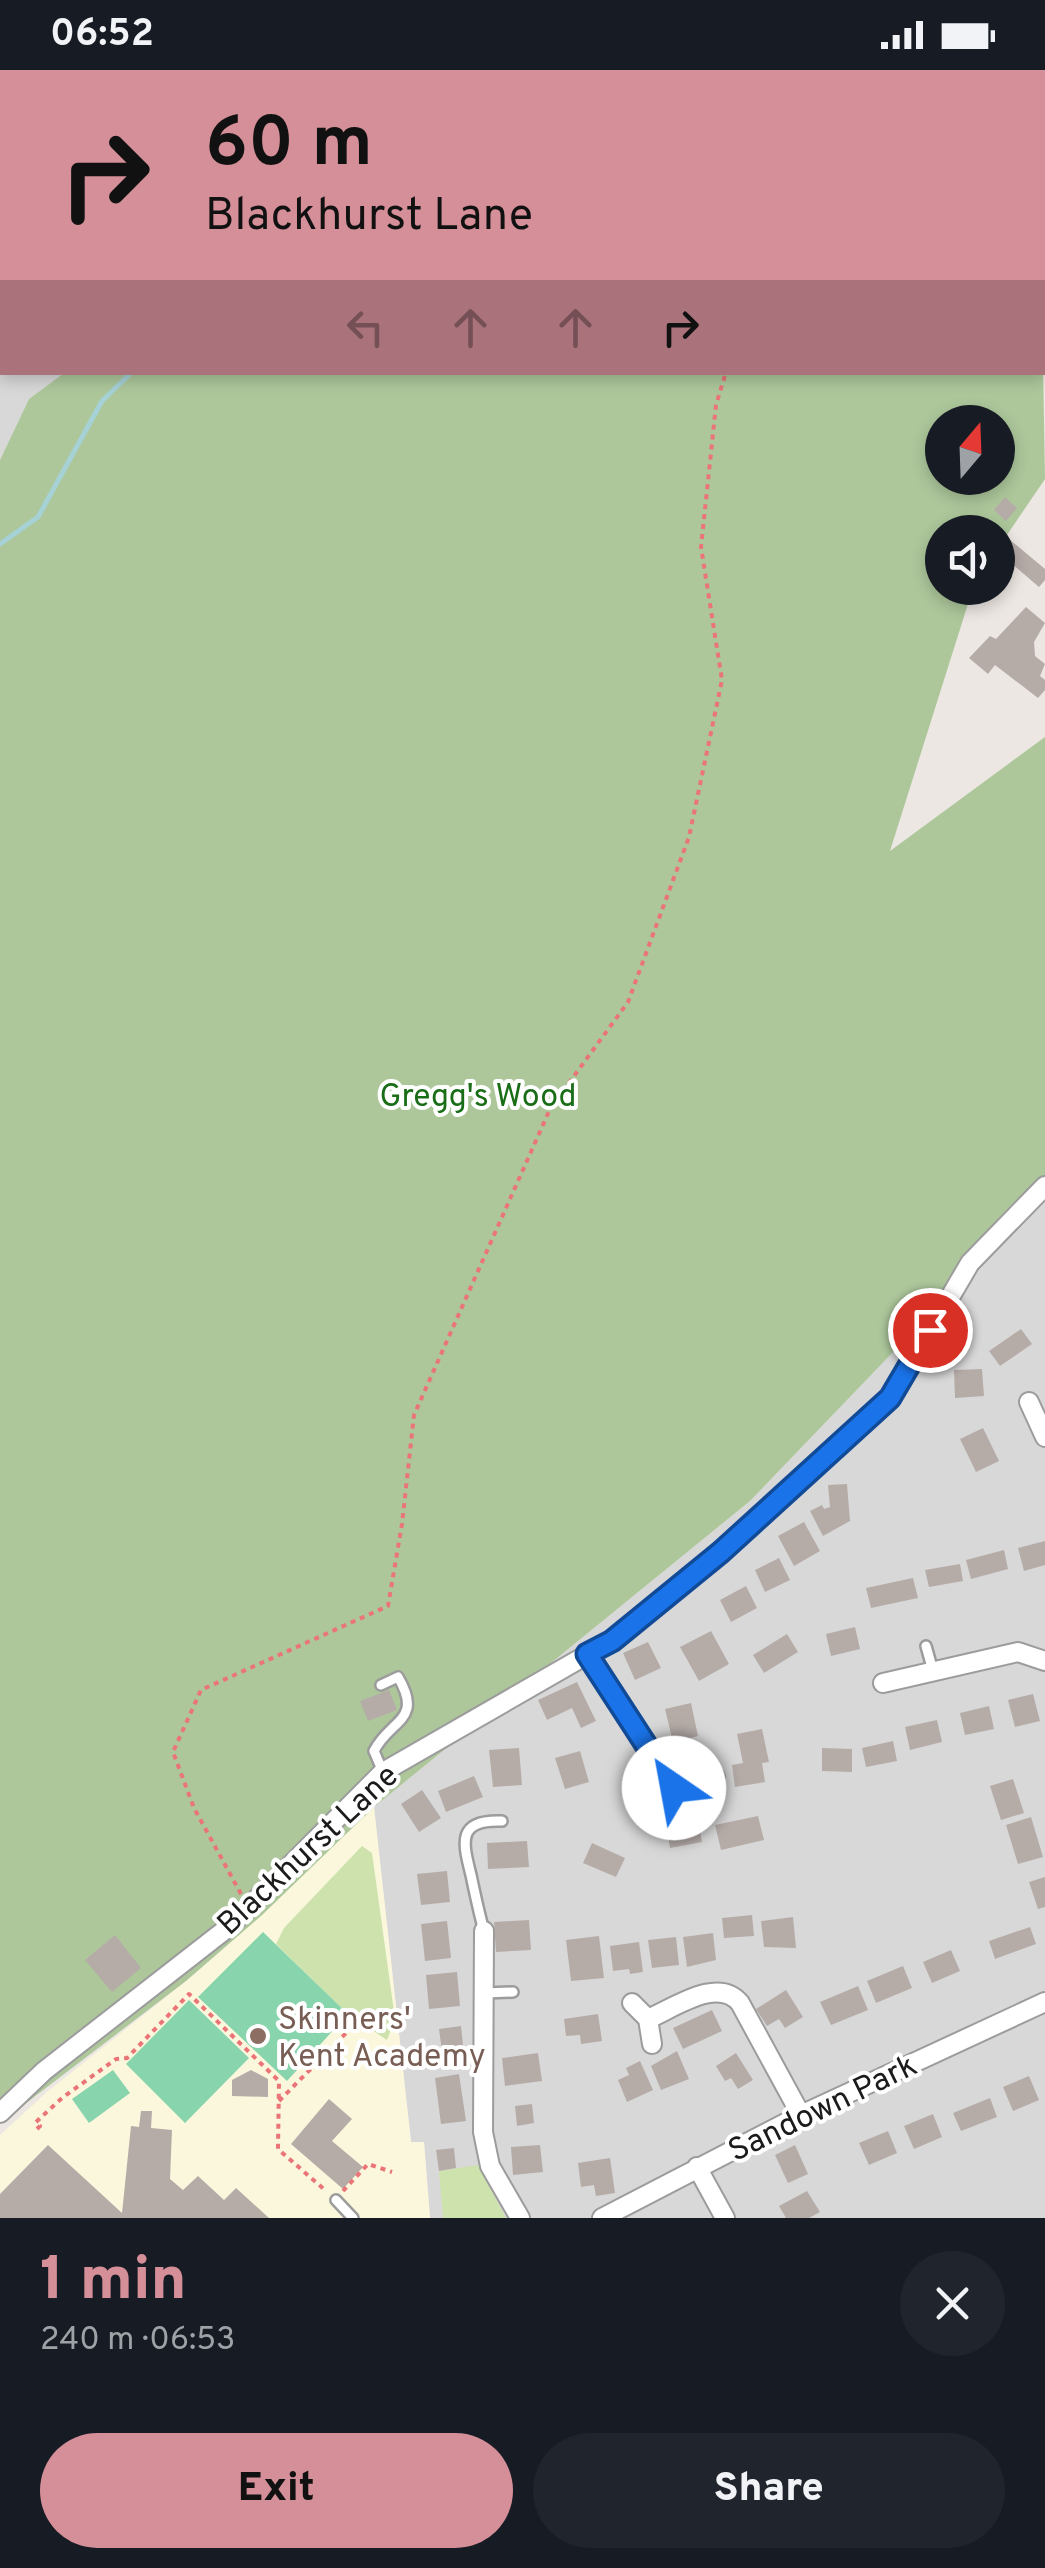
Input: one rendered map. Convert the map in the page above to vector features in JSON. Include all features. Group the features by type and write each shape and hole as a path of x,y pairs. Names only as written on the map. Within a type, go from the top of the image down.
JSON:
{"street":[{"name":"Blackhurst Lane","path":"0,2113 44,2071 230,1926 383,1772 612,1641 721,1552 890,1398 970,1263 1045,1186"},
{"path":"1037,1410 1045,1437"},
{"path":"884,1683 1018,1652 1045,1661"},
{"path":"587,1654 674,1788"},
{"path":"634,1798 715,1777"},
{"path":"484,1932 483,2132 490,2166 520,2218"},
{"path":"648,2020 716,1991 731,1994 740,2003 801,2115"},
{"name":"Sandown Park","path":"602,2218 801,2115 1045,2002"},
{"path":"632,2003 648,2020 652,2044"},
{"path":"698,2168 725,2218"}],"lane":[{"path":"926,1646 933,1671"},
{"path":"381,1684 398,1677 408,1693 408,1708 374,1750 383,1772"},
{"path":"484,1932 462,1845 468,1830 488,1820 502,1821"},
{"path":"485,1994 512,1992"},
{"path":"336,2200 352,2218"}],"path":[{"path":"248,1907 194,1808 173,1752 201,1690 388,1606 414,1415 550,1109 628,1002 689,837 722,680 701,547 716,405 725,375"},
{"path":"37,2129 40,2126 36,2122 62,2098 116,2058 127,2058 189,1994 279,2080 278,2149 336,2200 368,2164 392,2172"},
{"path":"278,2102 357,2022"}],"shaded area":[{"path":"0,375 61,375 29,399 0,460"},
{"path":"1045,1194 1045,2218 430,2218 424,2143 411,2142 374,1807 750,1501"},
{"name":"Skinners' Kent Academy","path":"374,1807 411,2142 424,2142 430,2218 0,2218 0,2135 262,1915"}],"green space":[{"name":"Gregg's Wood","path":"61,375 1043,375 1045,479 1015,523 1015,515 925,515 925,605 968,605 890,851 1045,737 1045,1194 750,1501 374,1807 262,1915 186,1981 0,2123 0,460 29,399"},
{"path":"362,1846 372,1853 395,2019 387,2040 348,2014 276,1944 284,1928"},
{"path":"263,1932 348,2014 287,2081 198,1997"},
{"path":"189,2000 249,2058 185,2123 126,2064"},
{"path":"113,2070 130,2093 89,2123 72,2099"},
{"path":"478,2165 506,2218 443,2218 439,2171"}],"building":[{"path":"1005,497 1017,508 1011,515 999,515 994,510"},
{"path":"1015,544 1045,569 1045,580 1039,587 1015,567"},
{"path":"1026,607 1045,623 1034,642 1035,656 1045,664 1040,676 1045,680 1045,690 1038,698 995,665 988,674 969,658 990,636 996,639"},
{"path":"1021,1329 1032,1344 1000,1366 989,1351"},
{"path":"982,1369 984,1396 955,1398 954,1370"},
{"path":"983,1428 999,1461 976,1472 960,1439"},
{"path":"847,1484 850,1521 823,1536 810,1511 822,1505 824,1509 830,1507 828,1485"},
{"path":"804,1522 820,1551 794,1566 778,1536"},
{"path":"1045,1541 1045,1565 1024,1571 1018,1548"},
{"path":"1004,1550 1008,1569 971,1579 966,1560"},
{"path":"779,1558 790,1580 765,1592 755,1570"},
{"path":"960,1564 963,1581 929,1587 925,1570"},
{"path":"913,1578 918,1598 871,1608 866,1588"},
{"path":"746,1586 757,1608 731,1622 720,1600"},
{"path":"855,1627 860,1649 831,1656 826,1634"},
{"path":"711,1631 729,1664 699,1681 680,1647"},
{"path":"787,1634 798,1652 764,1673 753,1655"},
{"path":"648,1642 661,1668 635,1680 623,1653"},
{"path":"577,1682 596,1721 581,1728 572,1708 547,1720 538,1700"},
{"path":"389,1690 397,1710 368,1721 360,1701"},
{"path":"1033,1694 1040,1721 1015,1727 1008,1700"},
{"path":"691,1703 698,1736 673,1742 665,1709"},
{"path":"989,1706 994,1729 965,1735 960,1713"},
{"path":"937,1720 942,1742 910,1750 905,1727"},
{"path":"762,1729 769,1762 762,1763 765,1782 735,1787 732,1765 743,1763 737,1734"},
{"path":"893,1741 897,1761 866,1767 862,1748"},
{"path":"519,1748 522,1785 493,1787 489,1750"},
{"path":"822,1748 852,1749 852,1772 822,1771"},
{"path":"580,1751 589,1782 565,1789 555,1758"},
{"path":"474,1776 483,1797 446,1812 438,1791"},
{"path":"1013,1779 1024,1813 1001,1820 990,1786"},
{"path":"422,1790 441,1818 419,1832 401,1804"},
{"path":"758,1816 764,1840 721,1850 715,1825"},
{"path":"1031,1817 1043,1857 1018,1864 1006,1825"},
{"path":"698,1819 702,1842 670,1848 666,1824"},
{"path":"527,1841 529,1867 488,1869 487,1843"},
{"path":"592,1843 625,1858 616,1877 583,1863"},
{"path":"447,1871 450,1902 421,1905 417,1874"},
{"path":"1045,1877 1045,1907 1038,1909 1029,1882"},
{"path":"752,1915 754,1936 724,1938 722,1918"},
{"path":"793,1917 796,1948 764,1947 761,1921"},
{"path":"529,1920 531,1950 496,1952 494,1922"},
{"path":"447,1921 451,1958 425,1961 421,1924"},
{"path":"1030,1927 1036,1944 995,1959 989,1941"},
{"path":"713,1933 716,1960 687,1967 683,1937"},
{"path":"115,1935 141,1968 112,1992 85,1960"},
{"path":"599,1936 604,1978 571,1981 566,1940"},
{"path":"676,1937 679,1965 652,1968 648,1940"},
{"path":"639,1942 643,1972 613,1971 610,1946"},
{"path":"951,1950 960,1971 932,1983 923,1962"},
{"path":"903,1966 912,1988 876,2003 867,1981"},
{"path":"457,1972 460,2006 429,2009 426,1975"},
{"path":"858,1986 868,2010 831,2025 820,2002"},
{"path":"786,1990 803,2017 785,2028 779,2019 767,2026 756,2009"},
{"path":"712,2010 722,2031 683,2049 673,2028"},
{"path":"598,2014 602,2041 581,2044 580,2035 566,2036 564,2019"},
{"path":"461,2026 465,2064 444,2066 439,2029"},
{"path":"677,2051 689,2079 661,2090 651,2066"},
{"path":"538,2053 542,2081 505,2086 502,2058"},
{"path":"736,2053 753,2080 738,2089 731,2078 725,2081 716,2066"},
{"path":"640,2061 653,2090 627,2102 618,2080 629,2075 626,2068"},
{"path":"251,2070 268,2079 268,2097 232,2096 232,2080"},
{"path":"459,2074 466,2121 441,2124 435,2078"},
{"path":"1029,2076 1039,2100 1013,2111 1003,2087"},
{"path":"990,2098 997,2117 961,2131 953,2113"},
{"path":"329,2099 352,2119 332,2141 363,2167 343,2189 291,2144"},
{"path":"532,2104 534,2123 517,2126 515,2106"},
{"path":"141,2111 152,2111 151,2128 172,2130 170,2179 183,2190 198,2176 224,2200 236,2188 269,2218 0,2218 0,2194 48,2145 122,2213 131,2126 139,2127"},
{"path":"933,2114 942,2137 914,2149 904,2126"},
{"path":"888,2131 897,2153 869,2165 859,2143"},
{"path":"540,2145 543,2172 513,2175 511,2147"},
{"path":"795,2145 808,2174 788,2183 775,2155"},
{"path":"454,2148 456,2168 439,2171 436,2150"},
{"path":"610,2158 615,2193 596,2196 594,2185 581,2187 578,2163"},
{"path":"807,2191 820,2212 809,2218 786,2218 779,2206"}],"waterway":[{"path":"0,544 38,517 102,401 129,375"}],"place":[{"name":"Skinners' Kent Academy","path":"258,2036"}],"route":[{"path":"674,1788 587,1654 612,1641 721,1552 890,1398 930,1330"}]}
